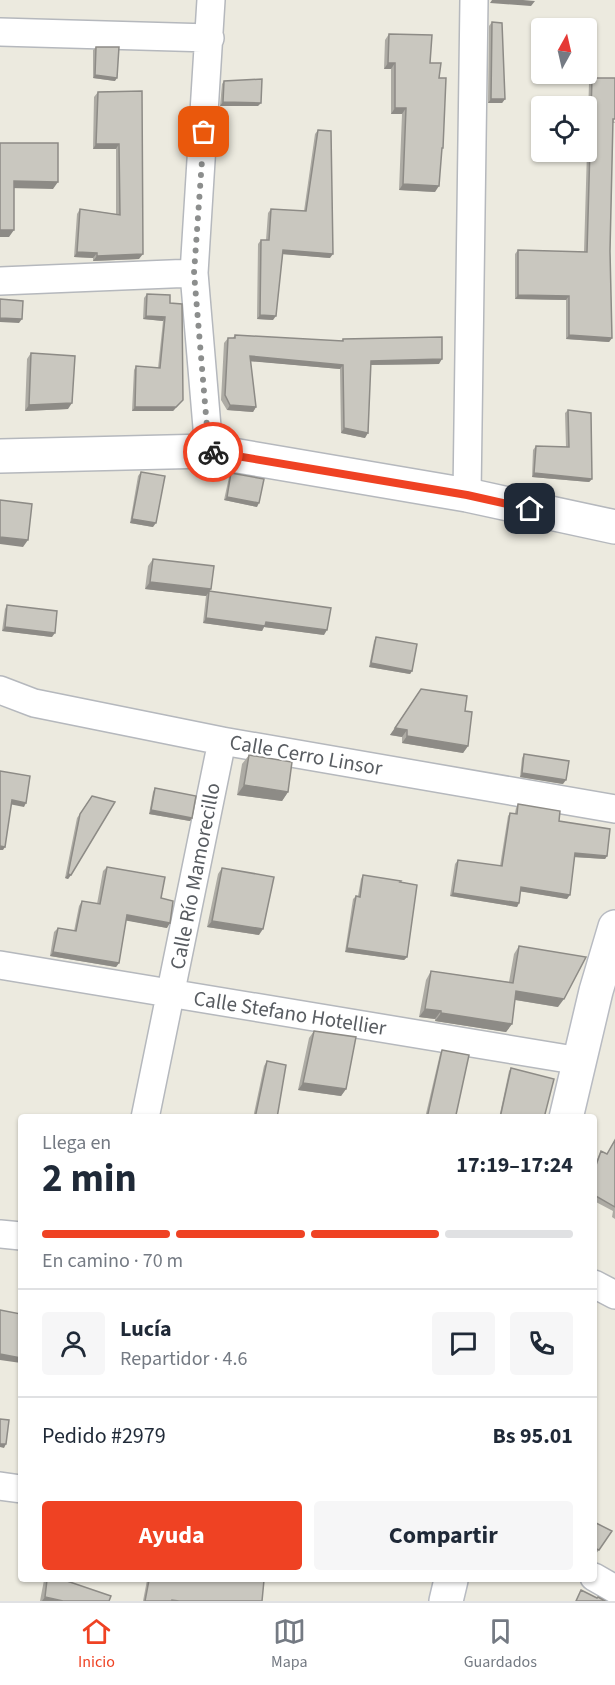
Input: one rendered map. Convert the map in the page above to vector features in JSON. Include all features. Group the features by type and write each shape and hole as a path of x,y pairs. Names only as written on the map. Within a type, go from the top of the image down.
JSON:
{"street":[{"path":"209,451 194,273 211,0"},
{"path":"467,495 474,0"},
{"path":"0,32 210,38"},
{"path":"0,281 194,273"},
{"path":"0,456 209,451 467,495 615,527"},
{"name":"Calle Cerro Linsor","path":"0,690 34,703 222,741 615,809"},
{"name":"Calle Río Mamorecillo","path":"146,1114 222,741"},
{"path":"567,1114 580,1061 606,996 615,927"},
{"name":"Calle Stefano Hotellier","path":"0,965 580,1061"},
{"path":"0,1234 18,1236"},
{"path":"597,1286 615,1295"},
{"path":"0,1486 18,1489"},
{"path":"597,1579 615,1588"},
{"path":"446,1601 451,1582"}],"building":[{"path":"492,22 502,23 505,99 491,99"},
{"path":"389,34 432,35 430,63 441,63 439,78 446,78 439,186 403,184 406,108 395,108 395,63 388,63"},
{"path":"96,47 119,47 117,78 95,75"},
{"path":"597,78 615,78 610,251 612,338 569,335 569,296 518,295 518,250 587,252 590,162 597,162 597,96 591,96 592,84 597,84"},
{"path":"262,79 261,103 223,102 224,81"},
{"path":"142,91 143,254 97,256 97,253 77,252 80,209 120,215 119,144 96,144 98,92"},
{"path":"318,130 331,131 333,254 283,250 276,316 260,315 261,240 269,240 271,209 306,211"},
{"path":"0,143 58,143 58,182 14,181 14,230 0,230"},
{"path":"147,294 170,295 170,303 182,304 183,400 176,407 135,407 136,366 160,368 165,317 146,316"},
{"path":"0,299 23,301 22,319 0,318"},
{"path":"235,335 343,341 343,339 442,337 442,359 371,361 368,433 344,428 343,365 250,356 256,407 230,405 225,395 228,338 235,338"},
{"path":"31,353 75,356 72,403 29,405"},
{"path":"568,410 591,413 592,479 534,473 536,446 569,447"},
{"path":"141,472 165,476 156,523 132,519"},
{"path":"231,473 264,479 259,503 227,497"},
{"path":"0,500 32,504 28,540 0,537"},
{"path":"153,559 214,566 211,589 150,582"},
{"path":"209,591 331,608 327,630 266,622 265,626 206,618"},
{"path":"7,605 57,611 55,633 5,627"},
{"path":"376,637 417,644 412,671 371,663"},
{"path":"421,689 467,696 465,711 472,712 468,746 407,736 407,730 395,728"},
{"path":"524,754 569,761 566,780 522,773"},
{"path":"249,755 292,762 288,792 244,785"},
{"path":"0,771 30,776 26,803 12,800 5,847 0,846"},
{"path":"155,788 196,796 192,818 151,810"},
{"path":"92,796 115,802 71,875 68,874 80,814"},
{"path":"518,804 560,811 559,821 610,829 607,856 575,853 570,895 521,887 519,903 453,893 458,860 502,866 510,813 517,814"},
{"path":"107,867 165,877 161,898 173,901 170,923 127,915 119,963 53,952 58,928 76,931 82,901 100,904"},
{"path":"222,868 274,877 263,929 212,921"},
{"path":"363,875 417,885 407,957 347,948 356,896 360,897"},
{"path":"519,946 586,957 564,999 516,991 512,1024 425,1009 431,971 513,983"},
{"path":"314,1031 356,1037 346,1089 303,1083"},
{"path":"442,1050 469,1055 456,1114 428,1114"},
{"path":"267,1061 286,1065 278,1114 256,1114"},
{"path":"511,1068 554,1079 545,1114 501,1114"},
{"path":"615,1140 615,1207 597,1197 597,1162 601,1151 607,1154"},
{"path":"0,1310 18,1313 18,1357 0,1354"},
{"path":"0,1419 9,1420 6,1444 0,1444"},
{"path":"597,1524 612,1531 599,1550 597,1549"},
{"path":"47,1582 70,1582 111,1596 109,1601 63,1601 45,1597"},
{"path":"149,1582 264,1582 262,1601 145,1601"},
{"path":"581,1590 598,1597 605,1601 576,1601"}],"way so far":[{"path":"204,132 194,273 209,451 213,452"}],"route":[{"path":"213,452 467,495 530,509"}]}
